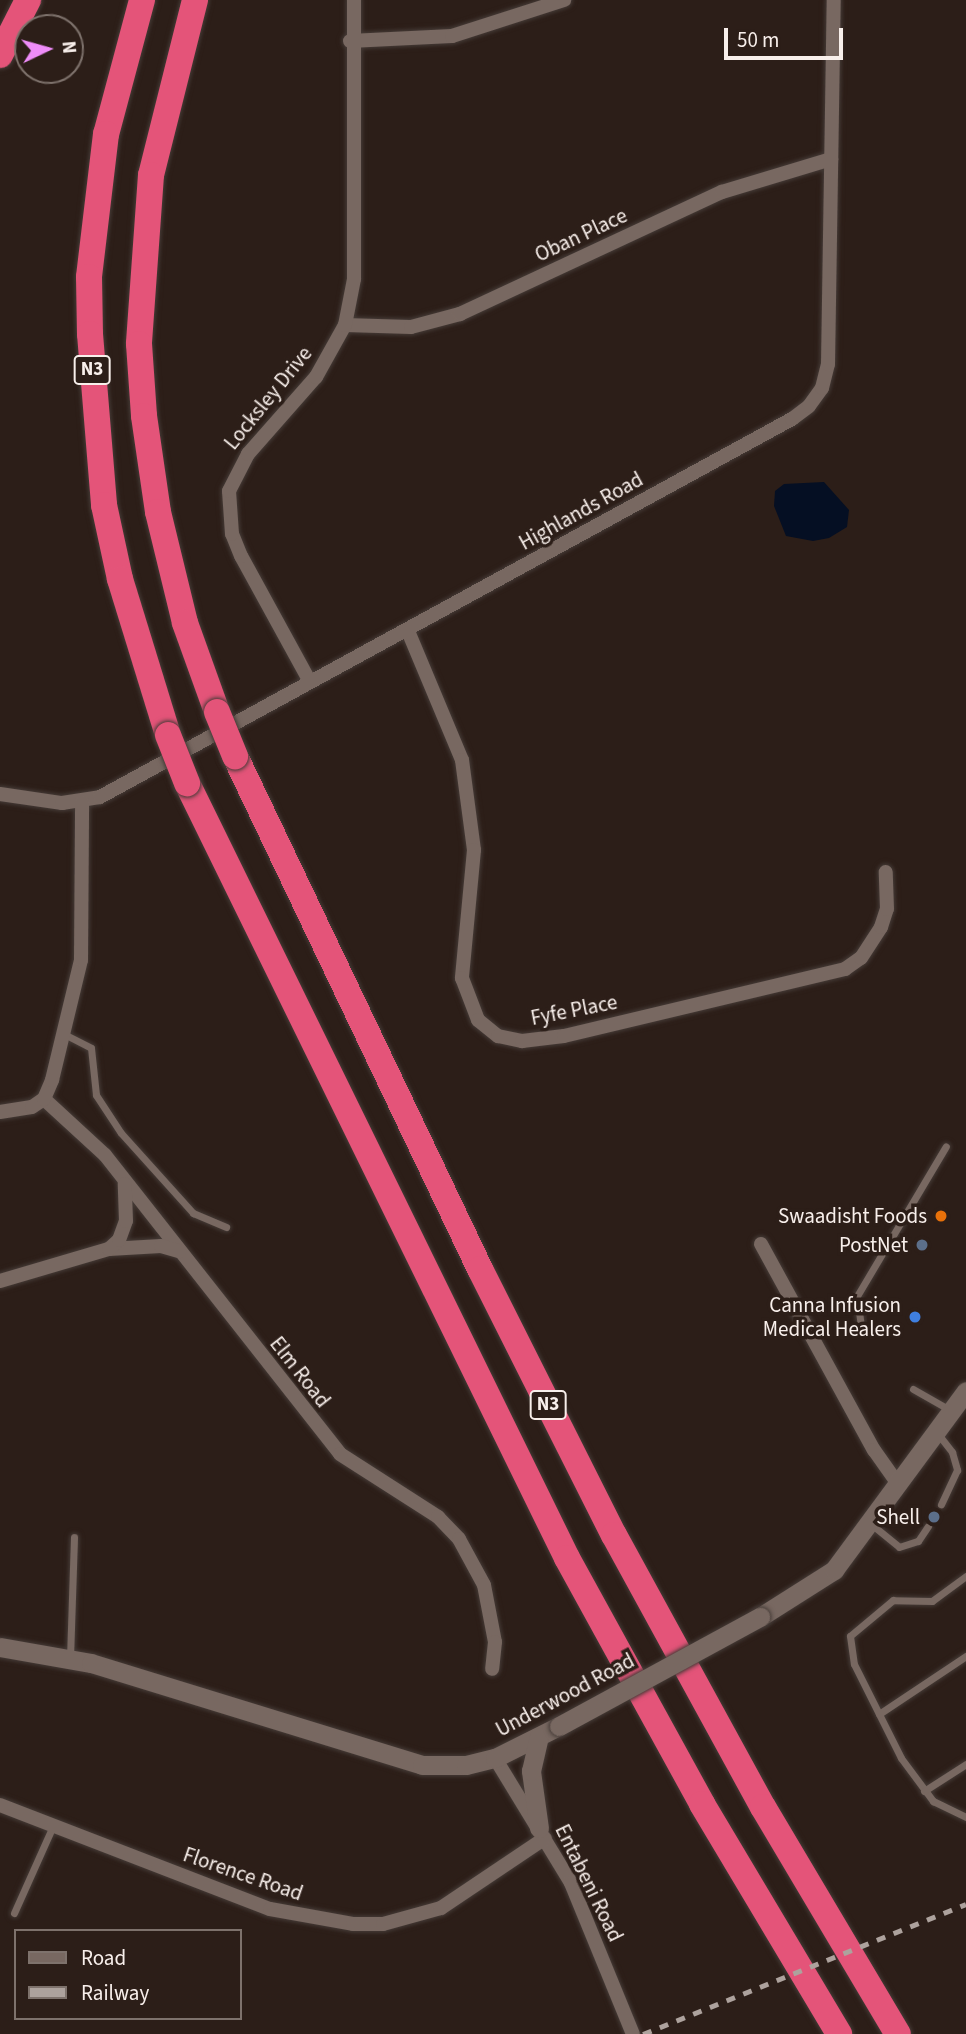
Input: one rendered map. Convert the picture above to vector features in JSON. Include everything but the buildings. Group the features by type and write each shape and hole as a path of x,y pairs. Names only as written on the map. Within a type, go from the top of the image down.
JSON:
{"highway":[{"path":"0,55 28,0"},
{"name":"N3","path":"142,0 106,134 89,277 90,334 104,505 120,579 168,736 187,783 567,1558 702,1804 839,2034"},
{"name":"N3","path":"195,0 151,175 139,344 144,416 158,512 185,623 235,756 468,1245 614,1535 763,1807 898,2034"}],"main road":[{"name":"Underwood Road","path":"0,1647 70,1658 422,1765 466,1765 495,1758 539,1737 760,1617 834,1570 871,1524 966,1391"},
{"path":"539,1737 531,1771 542,1833"}],"street":[{"name":"Locksley Drive","path":"309,680 241,556 232,534 229,491 248,454 316,377 345,325 354,279 350,41 354,0"},
{"path":"350,41 452,36 564,0"},
{"name":"Highlands Road","path":"0,794 37,802 82,802 123,785 309,680 408,631 808,406 821,388 828,364 834,0"},
{"name":"Oban Place","path":"345,325 411,327 460,314 722,192 831,159"},
{"name":"Fyfe Place","path":"408,631 462,760 474,850 462,978 478,1020 498,1036 523,1041 564,1036 845,969 861,958 881,927 887,909 886,872"},
{"path":"0,1112 32,1107 44,1099 63,1033 83,937 82,802"},
{"name":"Elm Road","path":"44,1099 105,1155 340,1454 438,1517 459,1539 484,1585 495,1643 492,1669"},
{"path":"109,1249 119,1240 126,1221 125,1183"},
{"path":"761,1244 874,1450 898,1484"},
{"path":"0,1281 109,1249 145,1246 178,1251"},
{"name":"Entabeni Road","path":"495,1758 542,1833 581,1907 633,2034"},
{"name":"Florence Road","path":"0,1805 270,1909 353,1924 383,1924 441,1909 542,1833"}],"lane":[{"path":"63,1033 91,1048 96,1095 121,1133 193,1213 226,1227"},
{"path":"861,1326 857,1296 946,1146"},
{"path":"913,1389 950,1410"},
{"path":"936,1431 952,1452 957,1470 941,1504"},
{"path":"871,1524 899,1547 918,1541 928,1526"},
{"path":"70,1658 74,1537"},
{"path":"966,1576 932,1601 893,1600 850,1636 854,1664 879,1714 924,1791 945,1810 966,1817"},
{"path":"879,1714 966,1656"},
{"path":"924,1791 966,1764"},
{"path":"13,1913 53,1826"}],"water":[{"path":"824,482 849,510 847,527 829,538 813,541 786,536 774,506 775,491 784,484"}],"railway":[{"path":"643,2034 966,1904"}],"place":[{"name":"Swaadisht Foods","path":"941,1216"},
{"name":"PostNet","path":"922,1245"},
{"name":"Canna Infusion Medical Healers","path":"915,1317"},
{"name":"Shell","path":"934,1517"}]}
